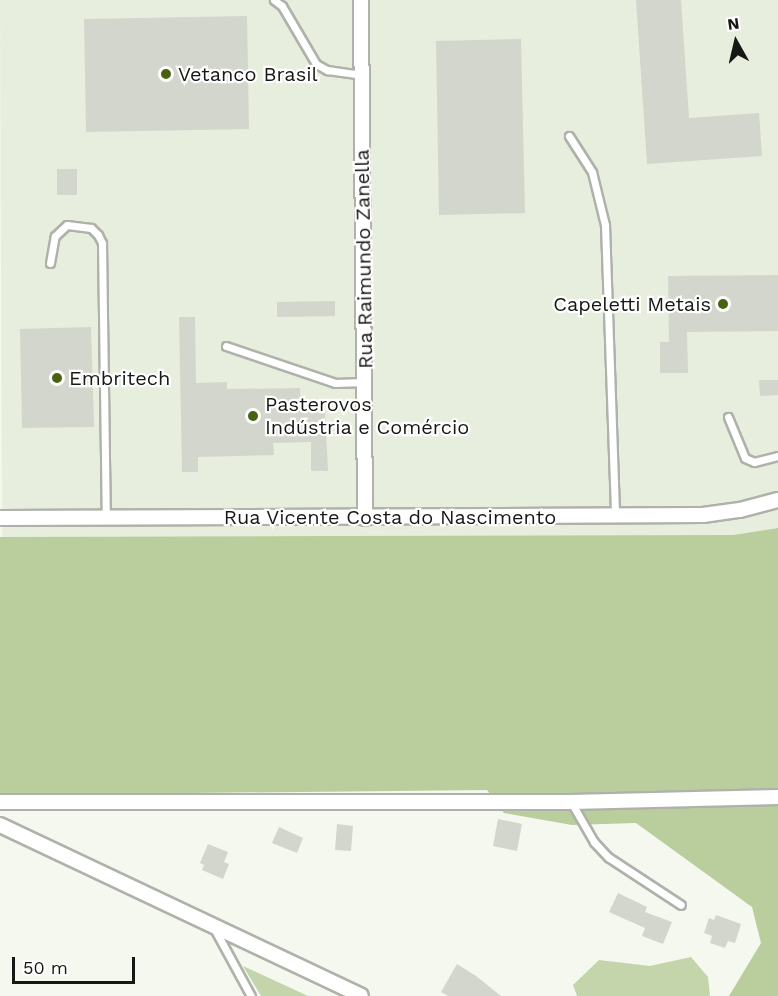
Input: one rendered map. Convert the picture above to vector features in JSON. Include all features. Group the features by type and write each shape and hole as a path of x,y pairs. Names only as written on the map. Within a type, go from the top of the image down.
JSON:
{"street":[{"name":"Rua Raimundo Zanella","path":"361,0 365,518"},
{"name":"Rua Vicente Costa do Nascimento","path":"0,518 703,515 740,510 778,500"},
{"path":"0,802 571,802 778,797"},
{"path":"0,825 362,996"}],"lane":[{"path":"274,0 282,6 316,64 327,70 362,75"},
{"path":"569,136 592,172 605,225 615,516"},
{"path":"50,263 55,236 66,225 91,228 102,243 106,518"},
{"path":"226,346 335,383 365,382"},
{"path":"728,417 745,458 754,462 778,456"},
{"path":"571,802 594,842 608,857 681,905"},
{"path":"212,926 251,996"}],"shaded area":[{"path":"0,0 778,0 778,528 733,535 2,537"}],"green space":[{"path":"778,528 778,996 729,996 761,943 752,907 636,823 572,825 504,813 487,790 0,795 0,537 733,535"},
{"path":"691,957 708,977 710,996 577,996 573,985 599,960 650,966"},
{"path":"243,966 308,996 261,996"}],"building":[{"path":"636,0 681,0 689,118 759,113 762,156 647,164"},
{"name":"Vetanco Brasil","path":"247,16 249,129 86,132 84,19"},
{"path":"521,39 525,213 439,215 436,41"},
{"path":"57,169 77,169 77,195 57,195"},
{"name":"Capeletti Metais","path":"778,275 778,331 687,332 688,373 660,373 660,342 669,342 668,276"},
{"path":"335,301 335,316 277,317 277,302"},
{"path":"179,317 195,317 196,383 227,382 227,389 300,388 301,412 318,407 325,410 328,471 311,471 311,442 273,443 274,455 198,457 198,472 182,472"},
{"name":"Embritech","path":"91,327 94,427 22,428 20,329"},
{"path":"759,380 778,380 778,395 760,396"},
{"path":"498,819 522,824 517,851 493,846"},
{"path":"337,824 353,826 351,851 335,850"},
{"path":"279,827 303,838 297,853 272,843"},
{"path":"208,844 228,852 224,862 229,864 223,879 202,870 204,865 200,863"},
{"path":"618,893 647,907 645,912 672,922 663,944 642,936 645,928 609,912"},
{"path":"716,915 741,924 735,943 728,941 725,948 710,943 712,936 704,933 709,918 714,920"},
{"path":"457,964 501,996 448,996 441,992"}],"place":[{"name":"Vetanco Brasil","path":"166,74"},
{"name":"Capeletti Metais","path":"723,304"},
{"name":"Embritech","path":"57,378"},
{"name":"Pasterovos Indústria e Comércio","path":"253,416"}]}
